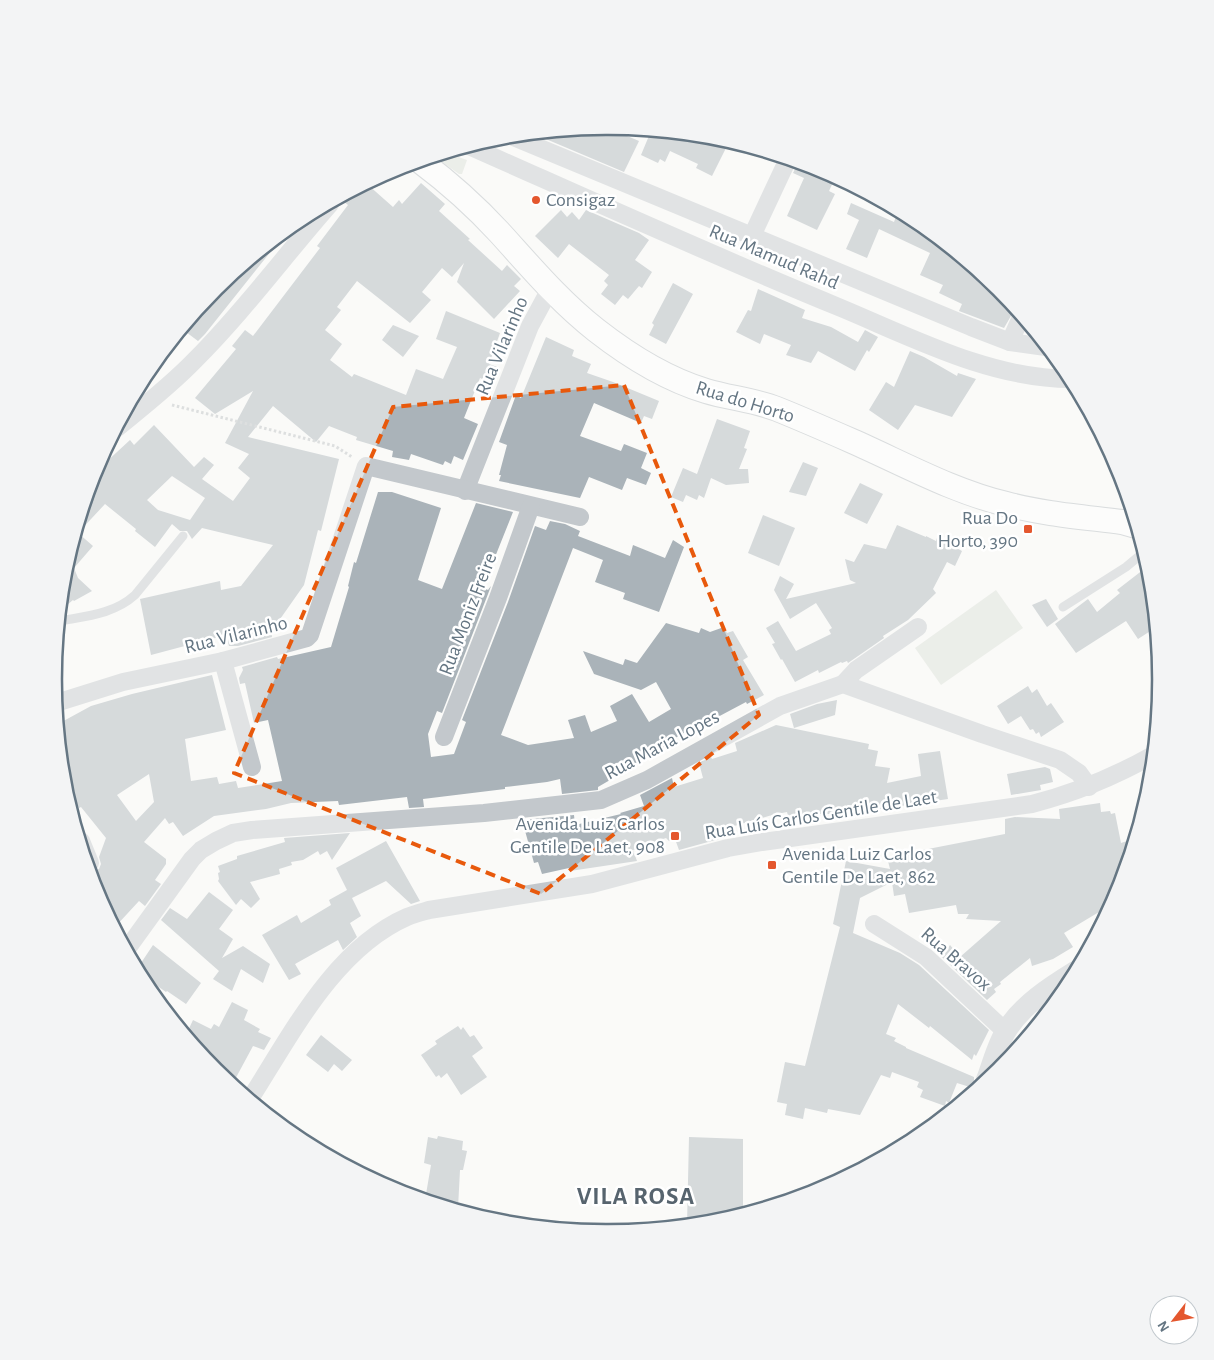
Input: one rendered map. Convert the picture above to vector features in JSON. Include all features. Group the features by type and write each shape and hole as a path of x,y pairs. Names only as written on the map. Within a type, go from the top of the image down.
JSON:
{"main road":[{"name":"Rua do Horto","path":"426,166 466,199 499,232 550,290 595,330 627,353 681,382 705,391 774,408 851,440 933,479 997,502 1040,511 1129,524"}],"street":[{"name":"Rua Mamud Rahd","path":"525,142 1010,342 1037,346"},
{"name":"Rua Mamud Rahd","path":"480,151 720,258 941,351 988,366 1050,379 1061,379"},
{"path":"752,236 785,165"},
{"path":"130,418 195,361 318,219"},
{"name":"Rua Vilarinho","path":"465,491 530,326 550,290"},
{"path":"1010,342 1018,324"},
{"path":"366,466 580,517"},
{"name":"Rua Vilarinho","path":"63,700 123,682 223,661 302,641 310,634 366,466"},
{"name":"Rua Moniz Freire","path":"444,737 498,598 531,506"},
{"path":"918,627 856,670 843,684 1060,760 1079,773 1089,786"},
{"path":"223,661 252,767"},
{"name":"Rua Maria Lopes","path":"131,944 192,859 202,850 233,833 346,822 484,813 601,800 647,780 780,706 843,684"},
{"name":"Rua Luís Carlos Gentile de Laet","path":"254,1094 312,1004 337,971 385,928 408,916 429,910 592,884 728,848 1032,804 1089,786 1121,773 1146,759"},
{"name":"Rua Bravox","path":"874,924 926,957 1006,1032"},
{"path":"993,1064 1006,1032 1027,1006 1062,979"}],"lane":[{"path":"66,620 103,613 126,603 135,595 183,536"},
{"path":"1063,607 1126,567 1137,558"}],"path":[{"path":"152,400 335,446 366,466"}],"highlighted area":[{"path":"624,385 759,715 541,894 234,773 393,407"}],"shaded area":[{"path":"457,157 467,160 462,174 459,174 441,161"},
{"path":"996,590 1023,628 941,685 915,648"}],"building":[{"path":"607,135 628,136 639,141 624,172 546,139"},
{"path":"648,137 678,140 726,149 712,176 696,168 698,164 670,151 665,162 660,159 658,163 641,155"},
{"path":"795,169 832,185 829,191 835,194 817,230 787,216 804,178 793,173"},
{"path":"421,183 445,204 439,211 470,239 468,240 502,271 507,265 521,279 514,286 520,291 494,319 457,282 464,263 452,277 442,268 422,292 431,300 410,323 357,281 337,307 341,310 325,330 342,344 330,360 352,377 354,374 406,395 416,369 443,379 457,347 436,339 446,311 500,333 489,364 500,368 494,384 480,378 464,418 478,424 463,460 454,456 451,464 445,461 443,465 411,454 409,460 392,457 393,451 356,440 357,437 329,426 316,442 273,406 248,437 339,459 321,531 318,530 304,585 271,632 272,637 238,646 229,646 226,635 151,655 140,599 220,581 221,590 241,586 273,545 202,528 192,539 187,531 180,531 172,524 155,547 105,504 85,526 91,505 110,458 130,440 134,445 154,425 194,467 204,457 214,465 202,479 233,501 250,478 238,468 249,454 225,443 253,391 215,414 195,398 236,349 232,346 245,330 253,336 320,248 317,246 348,205 345,203 373,189 393,207 399,200 402,204","holes":["172,476 205,498 190,520 158,510 147,500"]},
{"path":"851,203 894,222 895,218 910,227 966,271 992,295 1011,316 1004,328 959,311 962,304 939,293 943,285 920,275 930,253 879,229 867,258 846,249 859,220 847,214"},
{"path":"561,210 567,217 572,212 579,220 586,210 639,233 649,240 635,260 652,272 642,288 639,286 628,299 623,295 615,305 601,294 608,285 604,281 609,275 569,244 558,258 535,236"},
{"path":"269,254 205,334 198,341 188,333 222,295"},
{"path":"673,283 693,294 666,344 649,335 654,325 652,323"},
{"path":"758,289 805,310 802,318 831,327 858,342 865,330 878,337 869,352 867,350 855,371 818,351 811,363 786,355 791,345 764,334 760,344 736,332 748,310 751,311"},
{"path":"393,325 419,336 403,357 382,340"},
{"path":"546,337 574,350 572,356 591,364 587,373 659,401 652,419 644,416 641,423 594,403 580,436 621,451 624,444 647,453 641,468 651,473 646,485 627,478 622,490 589,477 580,498 499,481 507,445 499,442 516,395 521,398"},
{"path":"910,351 957,376 958,373 976,379 952,417 915,405 898,430 869,410 886,382 894,387"},
{"path":"717,419 750,431 744,448 747,449 739,469 748,469 749,483 726,485 711,478 704,498 699,495 697,500 686,495 683,502 671,497 683,468 697,474"},
{"path":"803,462 818,468 806,496 789,492"},
{"path":"860,483 883,494 867,524 844,513"},
{"path":"378,492 392,492 441,508 418,580 442,589 476,503 513,512 483,587 488,590 491,586 488,594 442,713 437,711 428,734 431,757 454,754 466,722 462,720 535,526 546,530 550,521 565,524 580,531 578,536 630,556 633,545 665,558 673,540 684,547 659,612 623,599 625,593 595,582 603,560 573,548 501,735 528,745 574,738 568,720 585,715 591,732 617,721 610,706 632,694 649,722 671,709 656,682 641,690 594,674 583,651 623,665 625,659 637,663 666,623 699,633 701,628 710,632 724,627 727,633 733,631 748,657 743,660 764,695 714,719 713,717 675,738 677,740 609,778 610,780 598,787 598,790 562,794 560,779 505,787 505,789 423,799 424,807 409,808 407,797 339,805 338,801 291,803 266,809 214,816 183,836 173,822 169,824 165,818 144,842 166,859 166,864 155,880 161,884 145,906 139,901 120,922 97,870 101,864 99,857 106,838 81,807 79,808 77,803 67,751 64,721 91,706 212,675 226,730 185,739 191,781 217,777 219,784 236,781 238,788 282,781 268,720 254,723 245,683 240,684 239,678 243,670 242,667 277,657 278,659 331,647 349,587 354,562 356,563","holes":["149,774 154,802 136,821 117,795"]},
{"path":"763,515 795,528 779,566 748,553"},
{"path":"897,525 936,541 937,538 962,551 955,566 947,562 933,589 936,593 908,620 883,636 884,638 848,663 847,661 841,662 819,673 818,670 795,682 772,644 775,643 766,628 778,621 796,651 831,634 829,630 832,628 816,603 790,619 774,590 780,576 794,584 786,599 856,583 850,580 845,559 854,562 864,544 886,549"},
{"path":"82,536 93,546 75,567"},
{"path":"74,569 78,578 92,591 68,604"},
{"path":"1140,572 1149,632 1138,639 1126,621 1076,653 1055,624 1088,599 1097,612 1120,593 1117,590"},
{"path":"1046,599 1058,619 1047,627 1032,605"},
{"path":"1028,686 1032,693 1037,689 1047,706 1051,703 1064,722 1041,737 1039,732 1036,734 1033,729 1030,730 1021,716 1008,724 997,706"},
{"path":"837,700 835,715 794,728 790,714 817,704"},
{"path":"776,725 869,744 868,749 878,751 875,766 890,768 887,783 921,776 918,754 940,751 948,799 880,809 853,805 853,814 819,814 818,821 790,823 787,812 717,831 719,839 679,850 675,839 669,841 666,838 641,846 641,848 633,850 637,861 570,871 569,868 542,874 538,862 534,863 522,820 574,815 575,825 621,814 644,806 640,795 672,778 674,787 703,778 699,763 711,757 712,759 737,751 735,743"},
{"path":"1045,767 1050,769 1053,782 1040,785 1041,790 1011,795 1007,774"},
{"path":"1100,803 1101,812 1110,811 1111,814 1115,813 1121,843 1127,841 1123,855 1099,912 1064,933 1073,947 1053,959 1032,966 1030,958 1000,982 1001,984 994,989 996,992 987,1000 942,957 950,945 960,957 1001,921 966,919 969,914 958,914 956,905 909,913 905,894 894,896 892,882 860,898 853,933 900,953 919,965 989,1030 976,1056 974,1054 972,1060 930,1026 929,1028 898,1004 886,1034 896,1038 894,1041 906,1048 974,1077 974,1082 969,1087 957,1083 949,1103 946,1101 945,1106 920,1097 923,1090 917,1087 919,1082 892,1072 890,1078 881,1075 860,1115 828,1109 827,1113 805,1108 803,1119 785,1115 787,1104 777,1102 785,1062 805,1066 840,927 833,924 846,861 890,869 887,857 1005,834 1005,819 1015,817 1060,819 1059,809"},
{"path":"350,833 332,860 327,851 320,855 318,851 303,860 291,862 292,865 279,869 280,874 250,882 260,899 251,908 241,899 236,905 218,881 218,873 220,872 218,866 237,859 237,856 285,842 284,838"},
{"path":"386,841 420,901 411,904 386,881 352,898 361,916 350,923 357,937 343,950 338,940 295,964 301,974 289,980 262,935 297,915 301,923 331,905 329,900 347,890 336,868"},
{"path":"209,892 233,910 219,929 233,939 222,958 243,946 270,964 263,983 241,969 232,991 213,979 219,971 161,920 170,908 187,919"},
{"path":"153,945 201,983 186,1004 155,984 141,962"},
{"path":"232,1002 248,1010 244,1020 260,1029 258,1032 271,1038 264,1050 253,1046 236,1078 189,1028 193,1020 211,1029 214,1024 219,1027"},
{"path":"458,1026 461,1030 463,1027 470,1037 474,1035 483,1048 472,1056 487,1077 461,1095 447,1073 441,1078 439,1075 436,1077 421,1055 437,1044 435,1041"},
{"path":"321,1035 352,1060 342,1071 334,1064 328,1072 306,1055"},
{"path":"438,1136 463,1141 462,1150 467,1151 463,1170 460,1170 458,1204 426,1194 431,1165 424,1163 428,1137 437,1139"},
{"path":"689,1137 743,1139 743,1207 687,1218"}],"place":[{"name":"Consigaz","path":"536,200"},
{"name":"Rua Do Horto, 390","path":"1028,529"},
{"name":"Avenida Luiz Carlos Gentile De Laet, 908","path":"675,836"},
{"name":"Avenida Luiz Carlos Gentile De Laet, 862","path":"772,865"}],"district":[{"name":"VILA ROSA","path":"636,1196"}]}
